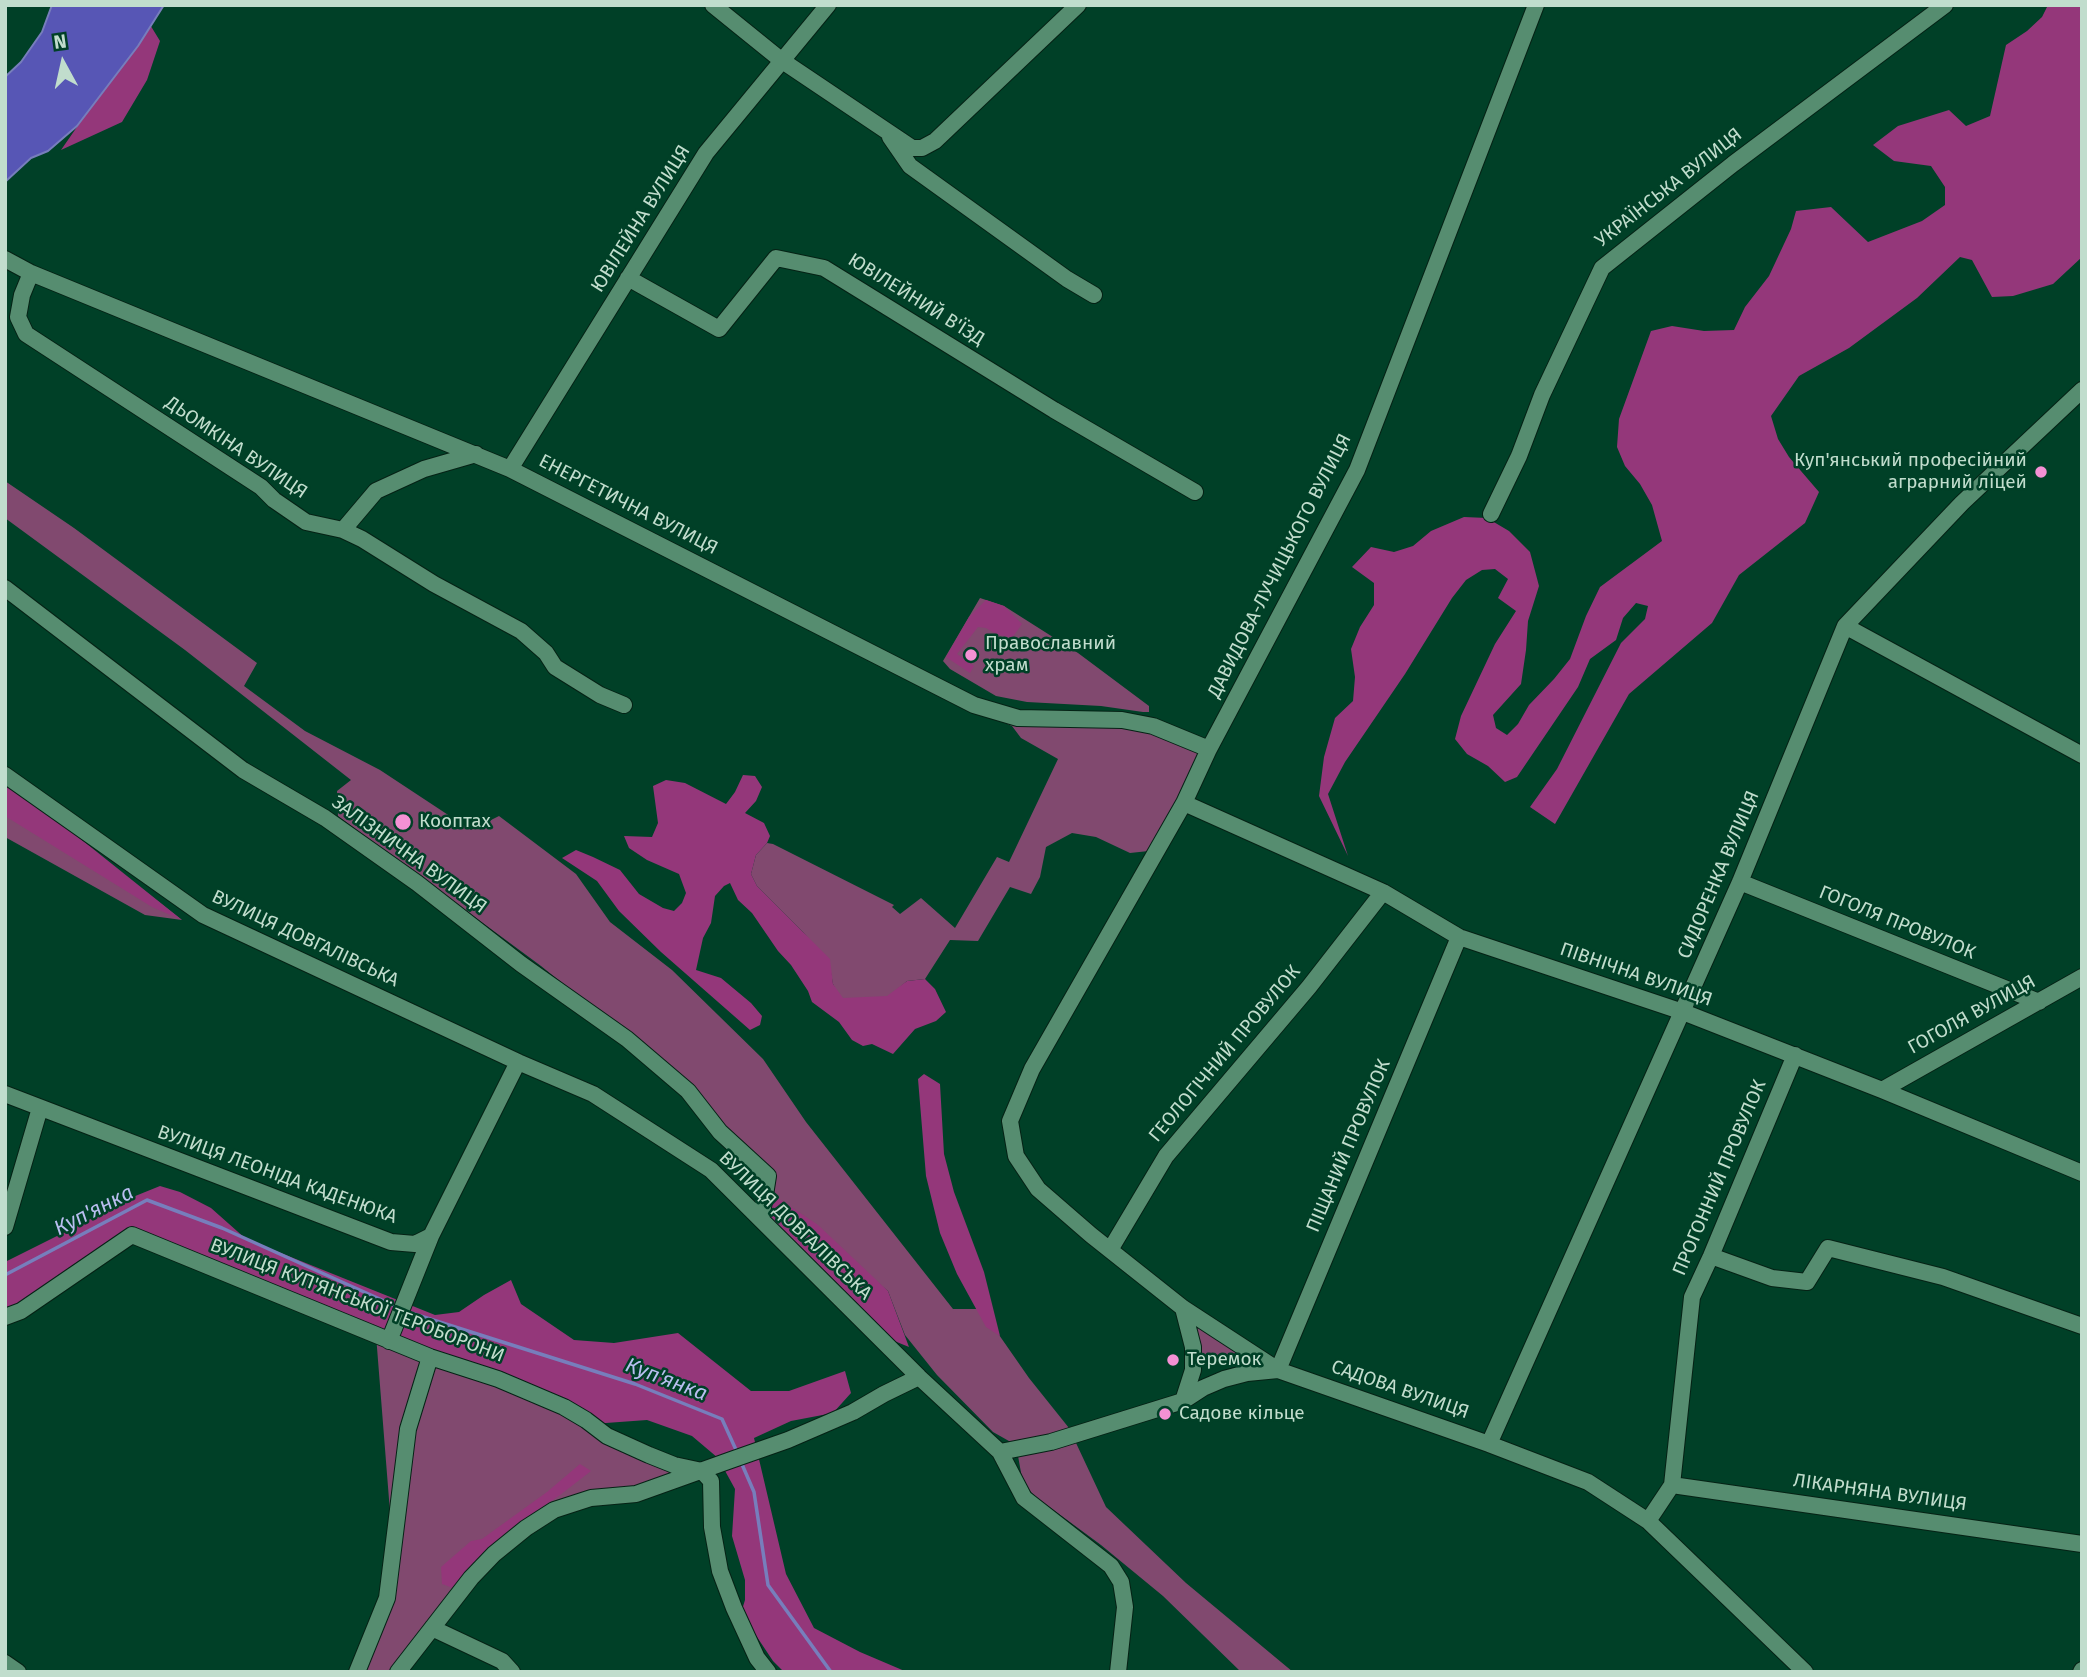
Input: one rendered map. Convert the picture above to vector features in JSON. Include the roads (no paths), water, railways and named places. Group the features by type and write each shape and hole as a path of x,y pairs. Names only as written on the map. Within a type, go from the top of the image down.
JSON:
{"street":[{"path":"713,5 781,60 912,148 922,148 935,141 1078,5"},
{"name":"ЮВІЛЕЙНА ВУЛИЦЯ","path":"510,469 706,153 828,5"},
{"name":"ДАВИДОВА-ЛУЧИЦЬКОГО ВУЛИЦЯ","path":"1010,1121 1031,1069 1184,803 1209,748 1357,470 1536,5"},
{"name":"УКРАЇНСЬКА ВУЛИЦЯ","path":"1491,514 1519,456 1542,395 1602,268 1733,163 1945,5"},
{"path":"885,130 910,166 1067,279 1094,295"},
{"name":"ЮВІЛЕЙНИЙ В'ЇЗД","path":"628,278 719,329 776,258 824,268 1054,410 1195,492"},
{"name":"ЕНЕРГЕТИЧНА ВУЛИЦЯ","path":"5,259 31,273 510,469 974,705 1018,718 1122,720 1153,726 1209,748"},
{"name":"ДЬОМКІНА ВУЛИЦЯ","path":"31,273 12,314 26,334 261,488 306,522 344,530 362,539 434,584 521,631 546,653 555,667 600,695 624,705"},
{"name":"СИДОРЕНКА ВУЛИЦЯ","path":"1489,1444 1740,882 1845,626 1962,503 2082,390"},
{"path":"344,530 376,491 424,469 476,454"},
{"name":"ЗАЛІЗНИЧНА ВУЛИЦЯ","path":"5,588 243,769 325,818 627,1039 688,1091 720,1132 768,1176 761,1220"},
{"path":"1845,626 2082,755"},
{"name":"ВУЛИЦЯ ДОВГАЛІВСЬКА","path":"5,775 203,915 593,1094 711,1170 919,1377 1000,1452 1024,1497 1111,1566 1121,1582 1125,1607 1118,1672"},
{"name":"ПІВНІЧНА ВУЛИЦЯ","path":"1184,803 1382,892 1459,937 1683,1012 1882,1090 2082,1173"},
{"name":"ГОГОЛЯ ПРОВУЛОК","path":"1740,882 2039,1002"},
{"name":"ГЕОЛОГІЧНИЙ ПРОВУЛОК","path":"1110,1250 1166,1156 1309,987 1382,892"},
{"name":"ПІЩАНИЙ ПРОВУЛОК","path":"1278,1370 1459,937"},
{"name":"ГОГОЛЯ ВУЛИЦЯ","path":"1882,1090 2082,977"},
{"name":"ПРОГОННИЙ ПРОВУЛОК","path":"1648,1521 1672,1485 1692,1297 1712,1256 1795,1055"},
{"path":"389,1340 431,1236 519,1062"},
{"name":"ВУЛИЦЯ ЛЕОНІДА КАДЕНЮКА","path":"5,1094 391,1242 415,1244 431,1236"},
{"path":"5,1227 40,1108"},
{"name":"САДОВА ВУЛИЦЯ","path":"1010,1121 1016,1156 1038,1189 1183,1308 1278,1370 1588,1482 1648,1521 1805,1672"},
{"name":"ВУЛИЦЯ КУП'ЯНСЬКОЇ ТЕРОБОРОНИ","path":"5,1317 21,1311 132,1235 430,1357 498,1379 564,1408 607,1436 649,1455 674,1465 702,1471"},
{"path":"1712,1256 1772,1278 1807,1282 1828,1248 1943,1277 2082,1326"},
{"path":"1183,1308 1193,1347 1193,1370 1183,1401"},
{"path":"357,1672 387,1598 408,1429 430,1357"},
{"path":"1000,1452 1051,1442 1183,1401 1224,1379 1278,1370"},
{"path":"398,1672 471,1578 494,1554 554,1510 591,1498 636,1494 739,1458 853,1412 919,1377"},
{"path":"702,1471 711,1480 712,1527 720,1571 751,1646 768,1672"},
{"name":"ЛІКАРНЯНА ВУЛИЦЯ","path":"1672,1485 2082,1544"},
{"path":"432,1628 502,1661 512,1672"},
{"path":"5,1663 18,1672"}],"waterway":[{"name":"Куп'янка","path":"5,1275 147,1200 222,1228 393,1305"},
{"name":"Куп'янка","path":"411,1313 635,1384 722,1419 737,1452"},
{"name":"Куп'янка","path":"741,1462 754,1492 768,1585 831,1672"}],"place":[{"name":"Куп'янський професійний аграрний ліцей","path":"2041,472"},
{"name":"Православний храм","path":"971,655"},
{"name":"Кооптах","path":"403,822"},
{"name":"Теремок","path":"1173,1360"},
{"name":"Садове кільце","path":"1165,1414"}]}
